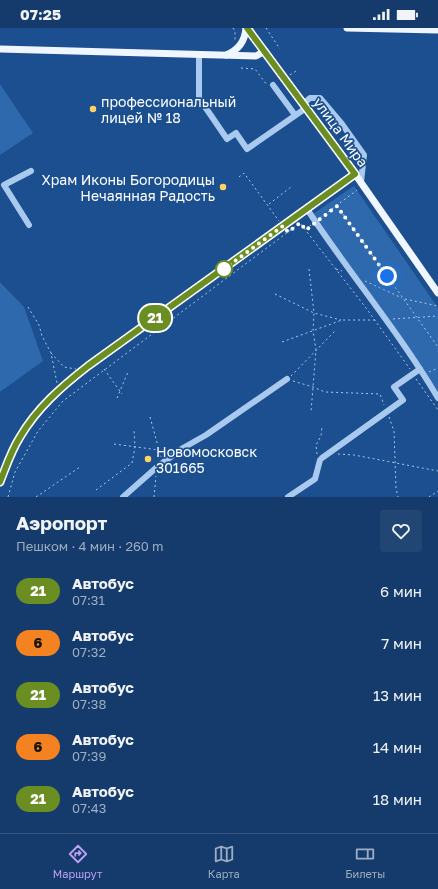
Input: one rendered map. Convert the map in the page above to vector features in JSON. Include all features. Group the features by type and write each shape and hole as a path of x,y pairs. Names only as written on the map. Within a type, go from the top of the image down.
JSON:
{"main road":[{"name":"улица Мира","path":"247,28 361,182 438,293"},
{"path":"224,56 233,52 240,46 247,28"},
{"path":"348,28 438,30"},
{"path":"0,49 224,56 256,56 265,51"}],"street":[{"path":"199,55 199,98 228,139 236,133 247,148 295,116 305,106 310,98 320,98 358,145 364,155 361,182"},
{"path":"271,86 295,116"},
{"path":"29,225 4,185 31,171"},
{"path":"0,482 19,438 34,416 58,390 355,174"},
{"path":"307,209 352,275 420,369 438,398"},
{"path":"288,497 315,479 320,460 403,400 394,387 420,369"},
{"path":"123,497 157,467 183,448 206,435 287,380"}],"path":[{"path":"233,28 235,31 235,45"},
{"path":"266,28 280,49"},
{"path":"241,68 255,69 271,86"},
{"path":"239,178 244,173 288,232"},
{"path":"306,230 357,191 361,182"},
{"path":"268,205 291,187"},
{"path":"337,206 438,346"},
{"path":"8,497 15,472 38,431 63,401 300,223 374,320 438,410"},
{"path":"335,268 352,275"},
{"path":"309,269 314,313 313,331 316,350 311,412"},
{"path":"365,281 404,299 438,306"},
{"path":"275,294 314,313 342,320 385,320 438,316"},
{"path":"28,307 39,325 42,336 51,353 64,367 84,370"},
{"path":"282,342 342,320"},
{"path":"335,331 287,380 325,392 380,394 394,431 396,488 398,497"},
{"path":"51,353 58,390"},
{"path":"104,369 122,394"},
{"path":"117,398 128,372"},
{"path":"150,417 163,463"},
{"path":"320,460 317,454 316,445 321,436 322,427"},
{"path":"96,490 132,464 135,447 134,429"},
{"path":"114,444 160,450"},
{"path":"328,454 354,455 438,471"},
{"path":"36,497 80,467"},
{"path":"154,497 157,467"},
{"path":"429,497 438,492"}],"shaded area":[{"path":"0,84 33,133 0,155"},
{"path":"354,186 438,308 438,392 313,214"},
{"path":"0,282 24,307 43,361 0,392"}],"bus line":[{"name":"21","path":"0,482 19,438 34,416 51,396 88,366 355,174 247,28"}],"place":[{"name":"профессиональный лицей № 18","path":"93,109"},
{"name":"Храм Иконы Богородицы Нечаянная Радость","path":"223,187"},
{"name":"Новомосковск 301665","path":"148,459"}],"route":[{"path":"224,269 283,226 288,232 300,223 306,230 337,206 387,276"}]}
